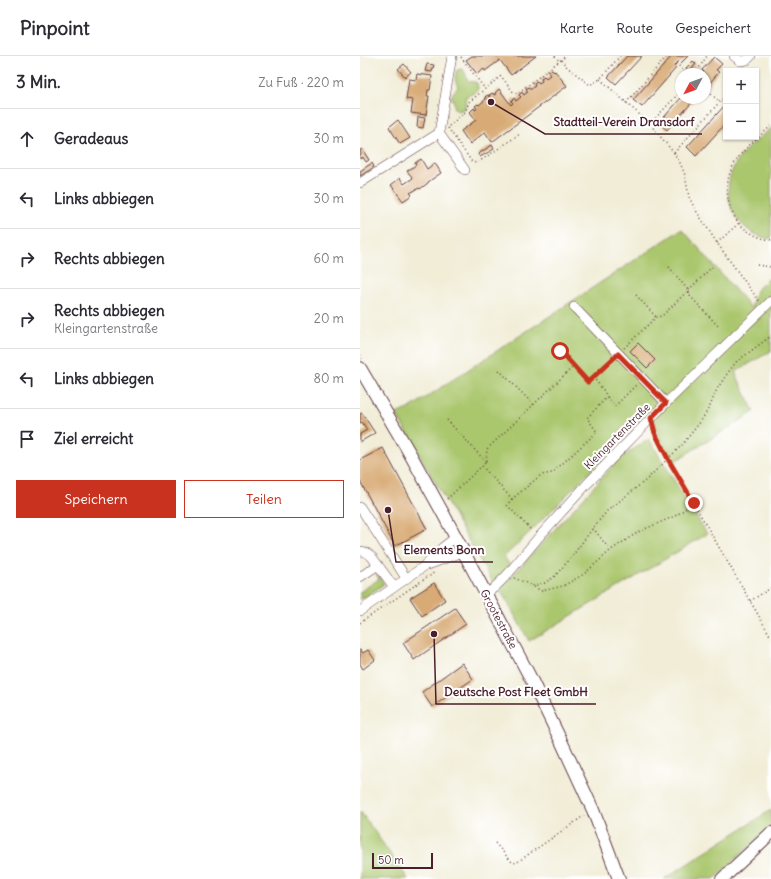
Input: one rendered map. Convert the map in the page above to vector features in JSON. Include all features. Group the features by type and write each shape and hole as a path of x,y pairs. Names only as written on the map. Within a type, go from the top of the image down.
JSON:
{"main road":[{"name":"Grootestraße","path":"360,368 456,537 529,674 593,810 619,879"},
{"path":"722,879 771,834"}],"street":[{"path":"452,56 439,133 466,170"},
{"path":"734,56 740,62 747,60 751,56"},
{"path":"360,183 439,133"},
{"name":"Kleingartenstraße","path":"486,594 507,575 588,483 651,418 768,305"},
{"path":"574,307 666,403"},
{"path":"360,507 406,578"},
{"path":"423,567 443,547 456,537"},
{"path":"360,551 368,553 394,587"},
{"path":"360,611 423,567 463,552"},
{"path":"360,577 378,565"}],"path":[{"path":"460,56 485,89"},
{"path":"555,56 590,85 600,79 620,56"},
{"path":"520,134 477,163 472,162 448,127 465,112 469,102 501,76 514,93 518,93 566,56"},
{"path":"626,103 667,56 670,58"},
{"path":"699,68 706,56"},
{"path":"676,64 680,68"},
{"path":"600,79 650,124 674,153 685,175 689,197 695,209 718,243 768,305"},
{"path":"711,95 720,102"},
{"path":"650,124 675,97"},
{"path":"674,153 723,98"},
{"path":"771,126 738,157 729,174 727,182 729,204 739,223 754,235 771,240"},
{"path":"718,243 739,223"},
{"path":"757,265 771,267"},
{"path":"560,351 588,382 656,317 662,316 712,266"},
{"path":"669,267 688,290 690,296 720,328"},
{"path":"636,295 656,317"},
{"path":"534,586 545,583 555,576 607,511 645,481 668,459 701,421 717,390 736,362 771,336"},
{"path":"445,500 486,462 487,449 574,366"},
{"path":"499,370 534,405"},
{"path":"593,377 604,391 607,398 615,406 642,379"},
{"path":"538,538 507,505 541,475 552,473 597,432 587,418 607,398"},
{"path":"651,418 655,433 668,459 771,637"},
{"path":"447,420 486,462"},
{"path":"482,466 512,500"},
{"path":"507,575 534,586 542,591 563,586 584,574 611,550 640,531 675,516 694,503"},
{"path":"593,528 611,550"},
{"path":"750,601 771,588"},
{"path":"495,843 512,862 516,863 593,810"}],"green space":[{"path":"461,69 465,73 468,81 477,83 478,89 474,93 467,96 465,99 465,107 462,110 457,111 452,95 458,87 455,80 456,72 457,70"},
{"path":"771,128 771,239 758,236 739,221 733,211 729,199 728,187 736,163 747,149"},
{"path":"682,229 751,308 756,290 771,277 771,351 735,372 754,412 675,461 671,454 668,454 657,433 652,409 504,557 510,565 493,583 396,414 410,408"},
{"path":"649,439 707,534 529,641 500,589 619,459"},
{"path":"376,574 384,584 360,600 360,592 379,579"},
{"path":"771,810 771,827 714,879 664,879"},
{"path":"360,811 408,879 360,879"}],"building":[{"path":"472,56 536,56 511,75 500,60 485,71 484,69 477,74 466,60"},
{"path":"627,56 642,56 616,84 608,77"},
{"path":"672,56 688,56 681,63 679,61 674,66 676,68 642,107 633,100"},
{"path":"714,57 722,64 716,70 719,72 711,81 711,68 704,68"},
{"path":"693,61 696,64 692,68 686,68"},
{"path":"404,64 411,72 405,77 398,69"},
{"path":"427,64 434,65 432,72 425,71"},
{"path":"552,70 554,72 555,71 567,86 492,142 485,132 470,144 461,131 476,120 470,112 474,108 475,110 477,109 475,106 478,104 479,105 488,95 489,97 489,95 493,93 494,95 496,94 495,93 499,89 511,105 513,103 511,101 514,98 516,101 521,97 519,95 522,92 524,95 528,92 526,89 529,87 531,89 535,86 534,83 537,81 539,83 542,81 541,78 544,76 546,78 550,75 548,72"},
{"path":"417,74 432,76 430,90 428,90 427,96 429,96 426,115 411,113 413,100 406,99 409,79 416,80"},
{"path":"676,104 691,104 667,130 659,123"},
{"path":"723,107 723,126 696,156 687,147"},
{"path":"418,117 425,118 423,128 417,127"},
{"path":"398,120 410,138 400,144 389,127"},
{"path":"492,145 494,149 480,157 478,154"},
{"path":"362,149 369,160 366,162 363,157 360,159 360,150"},
{"path":"421,159 427,169 435,163 441,173 420,189 419,188 410,193 412,195 403,201 391,185 400,178 404,184 413,178 407,171 416,165 415,163"},
{"path":"372,163 374,167 360,176 360,171"},
{"path":"638,343 655,360 647,368 630,351"},
{"path":"362,413 375,433 360,442 360,434 367,430 362,422 360,423 360,414"},
{"path":"383,448 427,529 395,546 360,481 360,460"},
{"path":"434,583 445,600 422,616 410,598"},
{"path":"455,608 466,624 414,660 403,643"},
{"path":"360,649 363,653 368,650 375,660 363,669 360,664"},
{"path":"462,663 473,679 432,707 422,692"}],"place":[{"name":"Stadtteil-Verein Dransdorf","path":"491,102"},
{"name":"Elements Bonn","path":"388,510"},
{"name":"Deutsche Post Fleet GmbH","path":"434,634"}],"route":[{"path":"560,351 588,382 618,354 666,403 651,418 655,433 668,459 694,503"}]}
